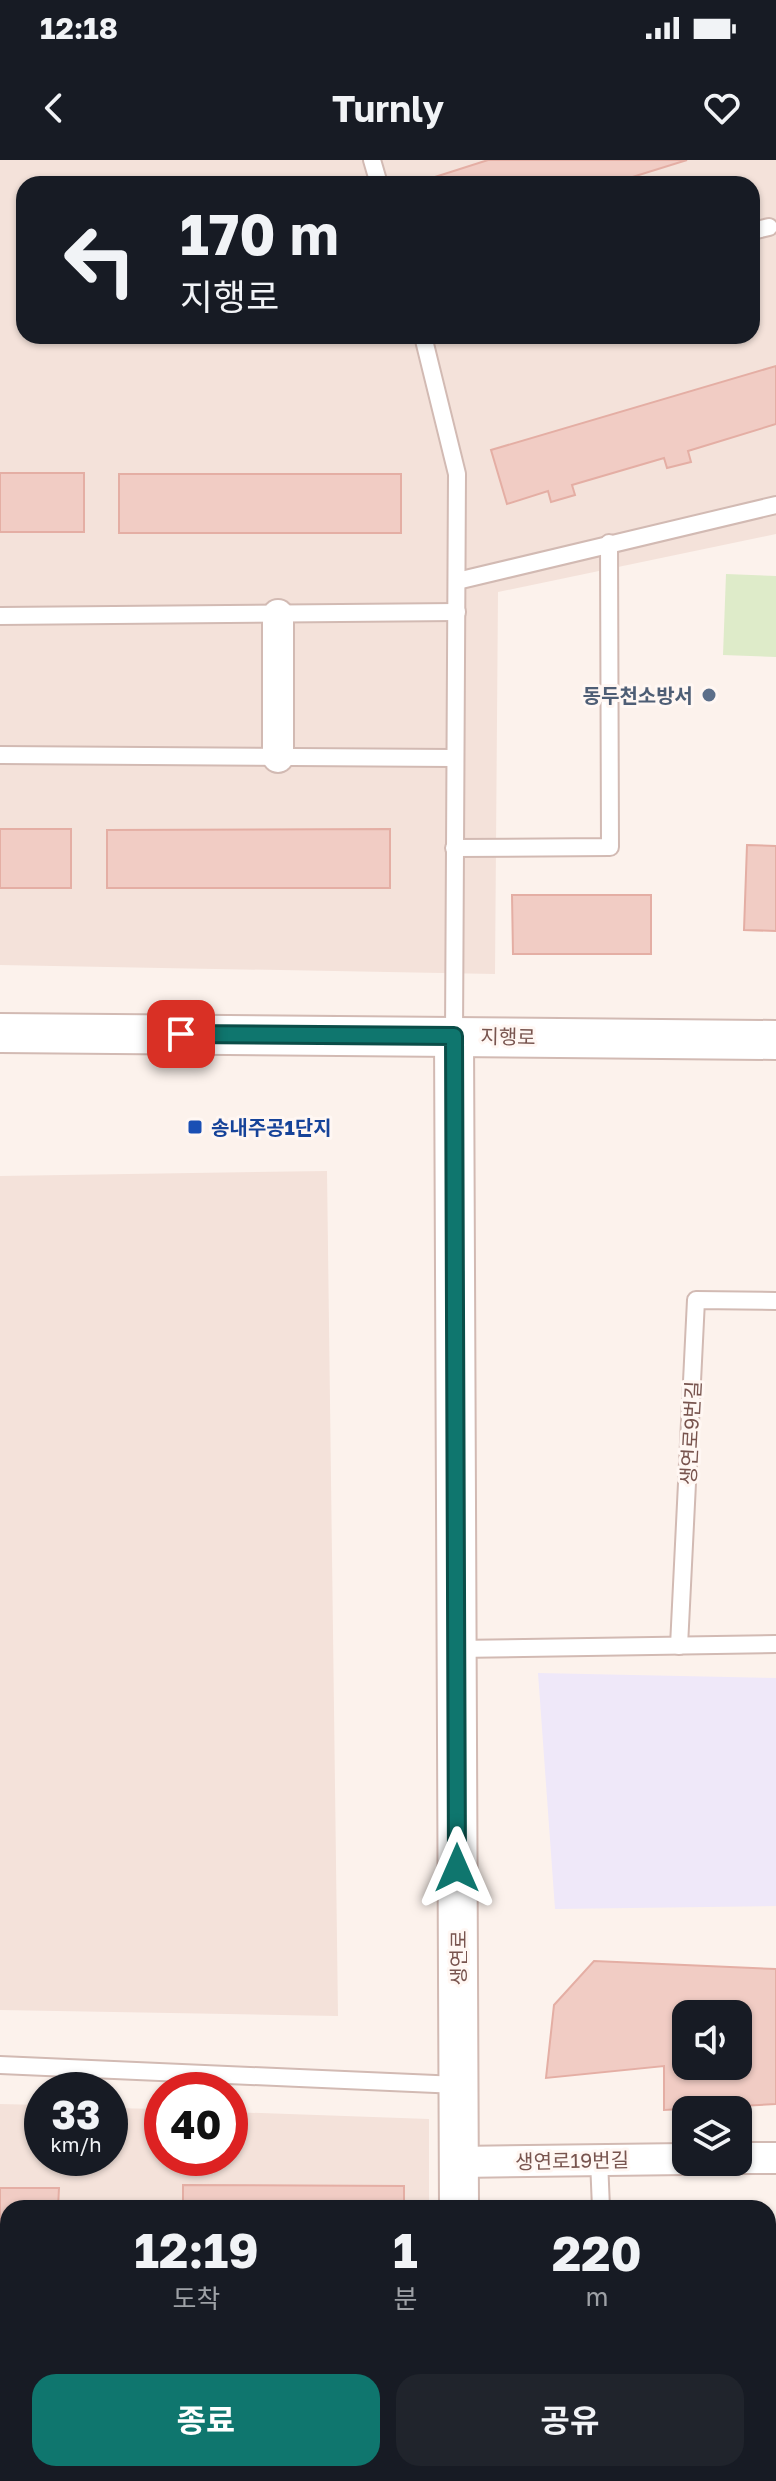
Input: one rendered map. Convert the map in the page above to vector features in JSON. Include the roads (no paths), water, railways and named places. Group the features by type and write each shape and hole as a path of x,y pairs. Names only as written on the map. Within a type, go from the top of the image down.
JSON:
{"street":[{"path":"278,615 278,757"},
{"name":"지행로","path":"0,1033 776,1040"},
{"name":"생연로","path":"454,1036 459,2200"},
{"path":"752,2158 776,2158"},
{"name":"생연로19번길","path":"459,2162 672,2159"}],"lane":[{"path":"760,229 769,227"},
{"path":"425,344 457,474 453,758 454,1036"},
{"path":"457,581 776,505"},
{"path":"454,848 610,847 609,543"},
{"path":"0,616 457,612"},
{"path":"0,755 453,758"},
{"name":"생연로9번길","path":"679,1646 696,1300 776,1301"},
{"path":"456,1649 776,1644"},
{"path":"0,2065 458,2085"},
{"path":"599,2160 601,2200"}],"place":[{"name":"동두천소방서","path":"709,695"},
{"name":"송내주공1단지","path":"195,1127"}]}
